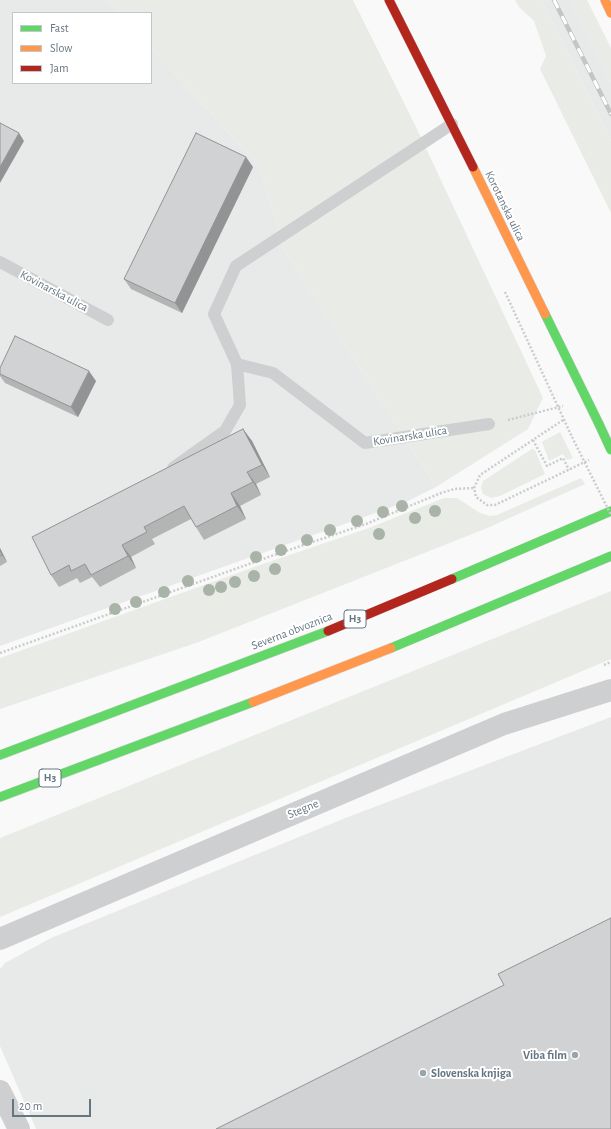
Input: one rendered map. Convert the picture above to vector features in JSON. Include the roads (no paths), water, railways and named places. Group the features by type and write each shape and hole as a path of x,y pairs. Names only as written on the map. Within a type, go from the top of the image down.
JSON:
{"main road":[{"name":"Korotanska ulica","path":"389,0 452,124 611,450"},
{"path":"605,0 611,12"},
{"name":"Severna obvoznica","path":"0,754 96,720 337,626 611,511"},
{"name":"H3","path":"0,797 320,677 611,556"},
{"path":"30,733 96,720"},
{"path":"27,797 100,760"}],"street":[{"name":"Stegne","path":"0,939 504,724 611,690"},
{"path":"0,1091 19,1129"}],"lane":[{"path":"161,476 225,431 240,405 237,364 214,314 236,266 452,124"},
{"name":"Kovinarska ulica","path":"0,262 108,320"},
{"name":"Kovinarska ulica","path":"237,364 273,373 365,443 489,424"}],"railway":[{"path":"554,0 611,114"}],"place":[{"name":"Viba film","path":"575,1055"},
{"name":"Slovenska knjiga","path":"423,1073"}]}
